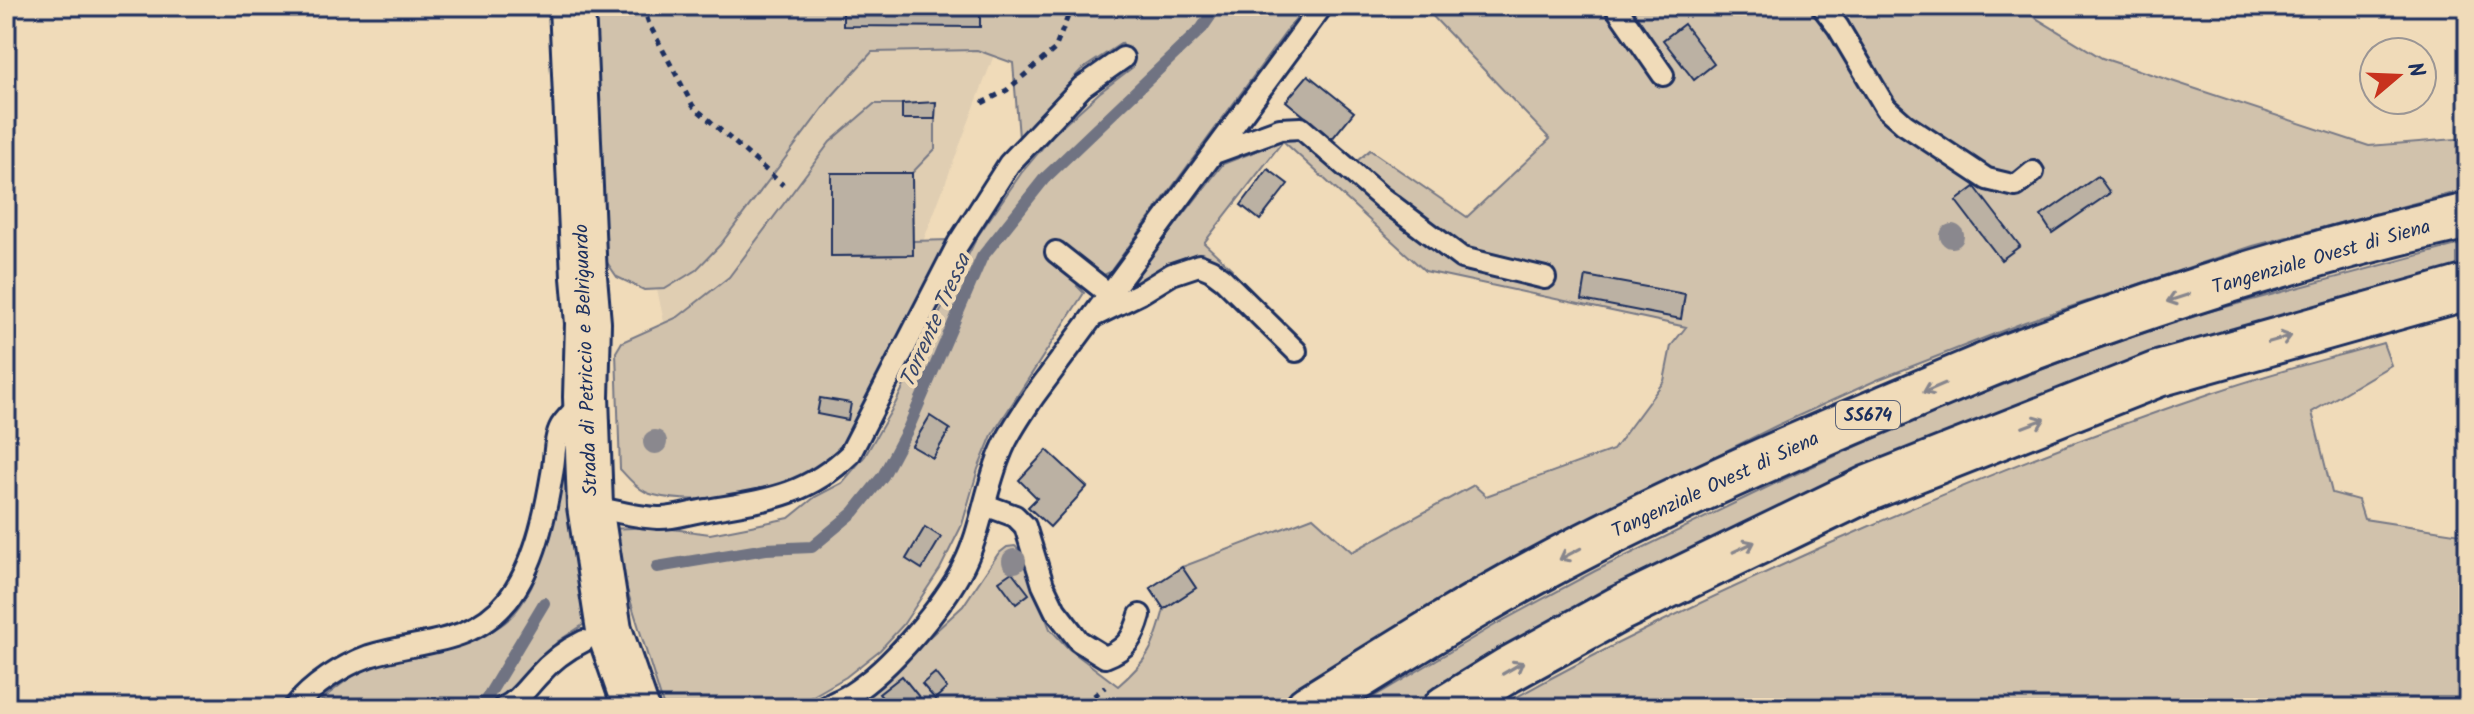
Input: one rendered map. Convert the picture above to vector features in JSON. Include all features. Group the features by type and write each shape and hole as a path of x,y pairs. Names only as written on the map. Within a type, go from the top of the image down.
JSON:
{"main road":[{"name":"Strada di Petriccio e Belriguardo","path":"572,6 588,323 586,397 590,506 609,630 636,708"},
{"name":"Tangenziale Ovest di Siena","path":"1308,708 1525,577 1764,458 2009,356 2075,332 2312,256 2468,216"},
{"path":"1446,708 1619,609 1869,488 2158,374 2468,287"}],"lane":[{"path":"824,708 853,692 901,651 936,608 964,566 979,529 1005,443 1034,396 1322,6"},
{"path":"1615,6 1663,75"},
{"path":"1822,6 1886,108 1904,124 1987,179 2016,186 2033,172"},
{"path":"590,506 660,518 781,496 809,485 832,471 850,454 958,244 1009,164 1082,87 1123,58"},
{"path":"1214,153 1280,129 1301,128 1382,198 1462,258 1545,278"},
{"path":"1056,252 1109,294"},
{"path":"1092,316 1141,293 1172,274 1199,265 1223,279 1296,351"},
{"path":"294,708 344,667 369,657 436,643 461,633 487,621 508,599 524,572 546,515 560,428 586,397"},
{"path":"985,505 1015,516 1025,526 1043,585 1055,610 1079,641 1105,657 1121,651 1135,632 1140,615"},
{"path":"503,708 517,701 538,675 564,651 584,641"}],"path":[{"path":"643,6 649,24 693,106 783,185"},
{"path":"982,103 1007,90 1055,49 1072,6"}],"shaded area":[{"path":"589,6 1305,6 1110,272 1104,275 1090,264 1077,286 1084,293 992,435 978,469 962,525 940,569 903,625 880,650 846,677 792,708 664,708 608,529 657,527 710,534 751,526 789,518 815,497 842,483 865,456 895,404 977,237 1022,172 1053,135 1133,67 1122,43 1081,70 1019,137 1013,63 977,50 872,52 832,96 720,245 696,270 665,289 644,290 617,277 602,255","holes":["930,417 950,429 933,458 912,446"]},
{"path":"813,6 996,50 848,426 675,373 651,261"},
{"path":"1423,6 2016,6 2102,58 2369,146 2468,138 2468,189 2253,246 2025,322 1877,380 1776,426 1534,547 1463,587 1268,708 848,708 862,699 963,606 998,554 1007,547 1015,546 1020,551 1050,629 1069,649 1118,686 1148,652 1164,609 1196,588 1182,567 1313,517 1352,552 1474,485 1486,496 1613,450 1664,381 1671,346 1686,327 1425,271 1283,141 1204,243 1232,269 1229,273 1199,255 1181,260 1136,287 1130,283 1223,164 1282,141 1263,123 1295,117 1357,161 1370,150 1467,217 1550,139"},
{"path":"874,104 902,104 903,119 935,119 935,149 912,173 831,173 832,256 912,255 913,241 949,240 851,432 816,469 787,485 750,494 708,499 670,498 644,491 620,469 616,352 622,342 678,317 729,277 830,142"},
{"path":"2468,242 2468,267 2361,292 2199,341 1926,442 1700,545 1409,708 1355,708 1500,622 1595,571 1919,418 2069,359 2192,316"},
{"path":"2383,343 2391,365 2312,412 2332,493 2358,500 2364,519 2468,535 2468,706 1497,708 1698,604 1967,485 2215,392"},
{"path":"560,444 592,619 557,642 506,708 330,708 321,700 361,672 465,642 500,626 516,611 539,568 546,542"}],"building":[{"path":"843,6 980,6 980,27 843,26"},
{"path":"1684,24 1714,64 1694,80 1663,40"},
{"path":"1308,75 1354,112 1332,139 1286,101"},
{"path":"936,102 935,119 902,119 902,104"},
{"path":"1268,169 1288,184 1260,220 1241,205"},
{"path":"831,173 912,173 913,255 831,256"},
{"path":"2098,176 2110,193 2052,233 2041,216"},
{"path":"1975,187 2020,246 2001,260 1956,201"},
{"path":"1586,276 1685,294 1681,319 1582,300"},
{"path":"820,398 851,403 848,420 817,414"},
{"path":"930,416 950,429 933,458 912,446"},
{"path":"1047,450 1087,487 1050,527 1028,507 1037,498 1019,480"},
{"path":"925,527 941,537 922,569 906,559"},
{"path":"1182,567 1196,588 1164,609 1150,588"},
{"path":"1012,572 1029,594 1016,604 999,581"},
{"path":"935,673 947,688 935,699 922,684"},
{"path":"902,676 928,708 891,708 879,694"}],"waterway":[{"name":"Torrente Tressa","path":"657,567 766,549 812,547 854,512 883,476 908,429 982,257 1044,179 1202,28 1217,6"},
{"name":"Torrente Tressa","path":"481,708 544,603"}]}
